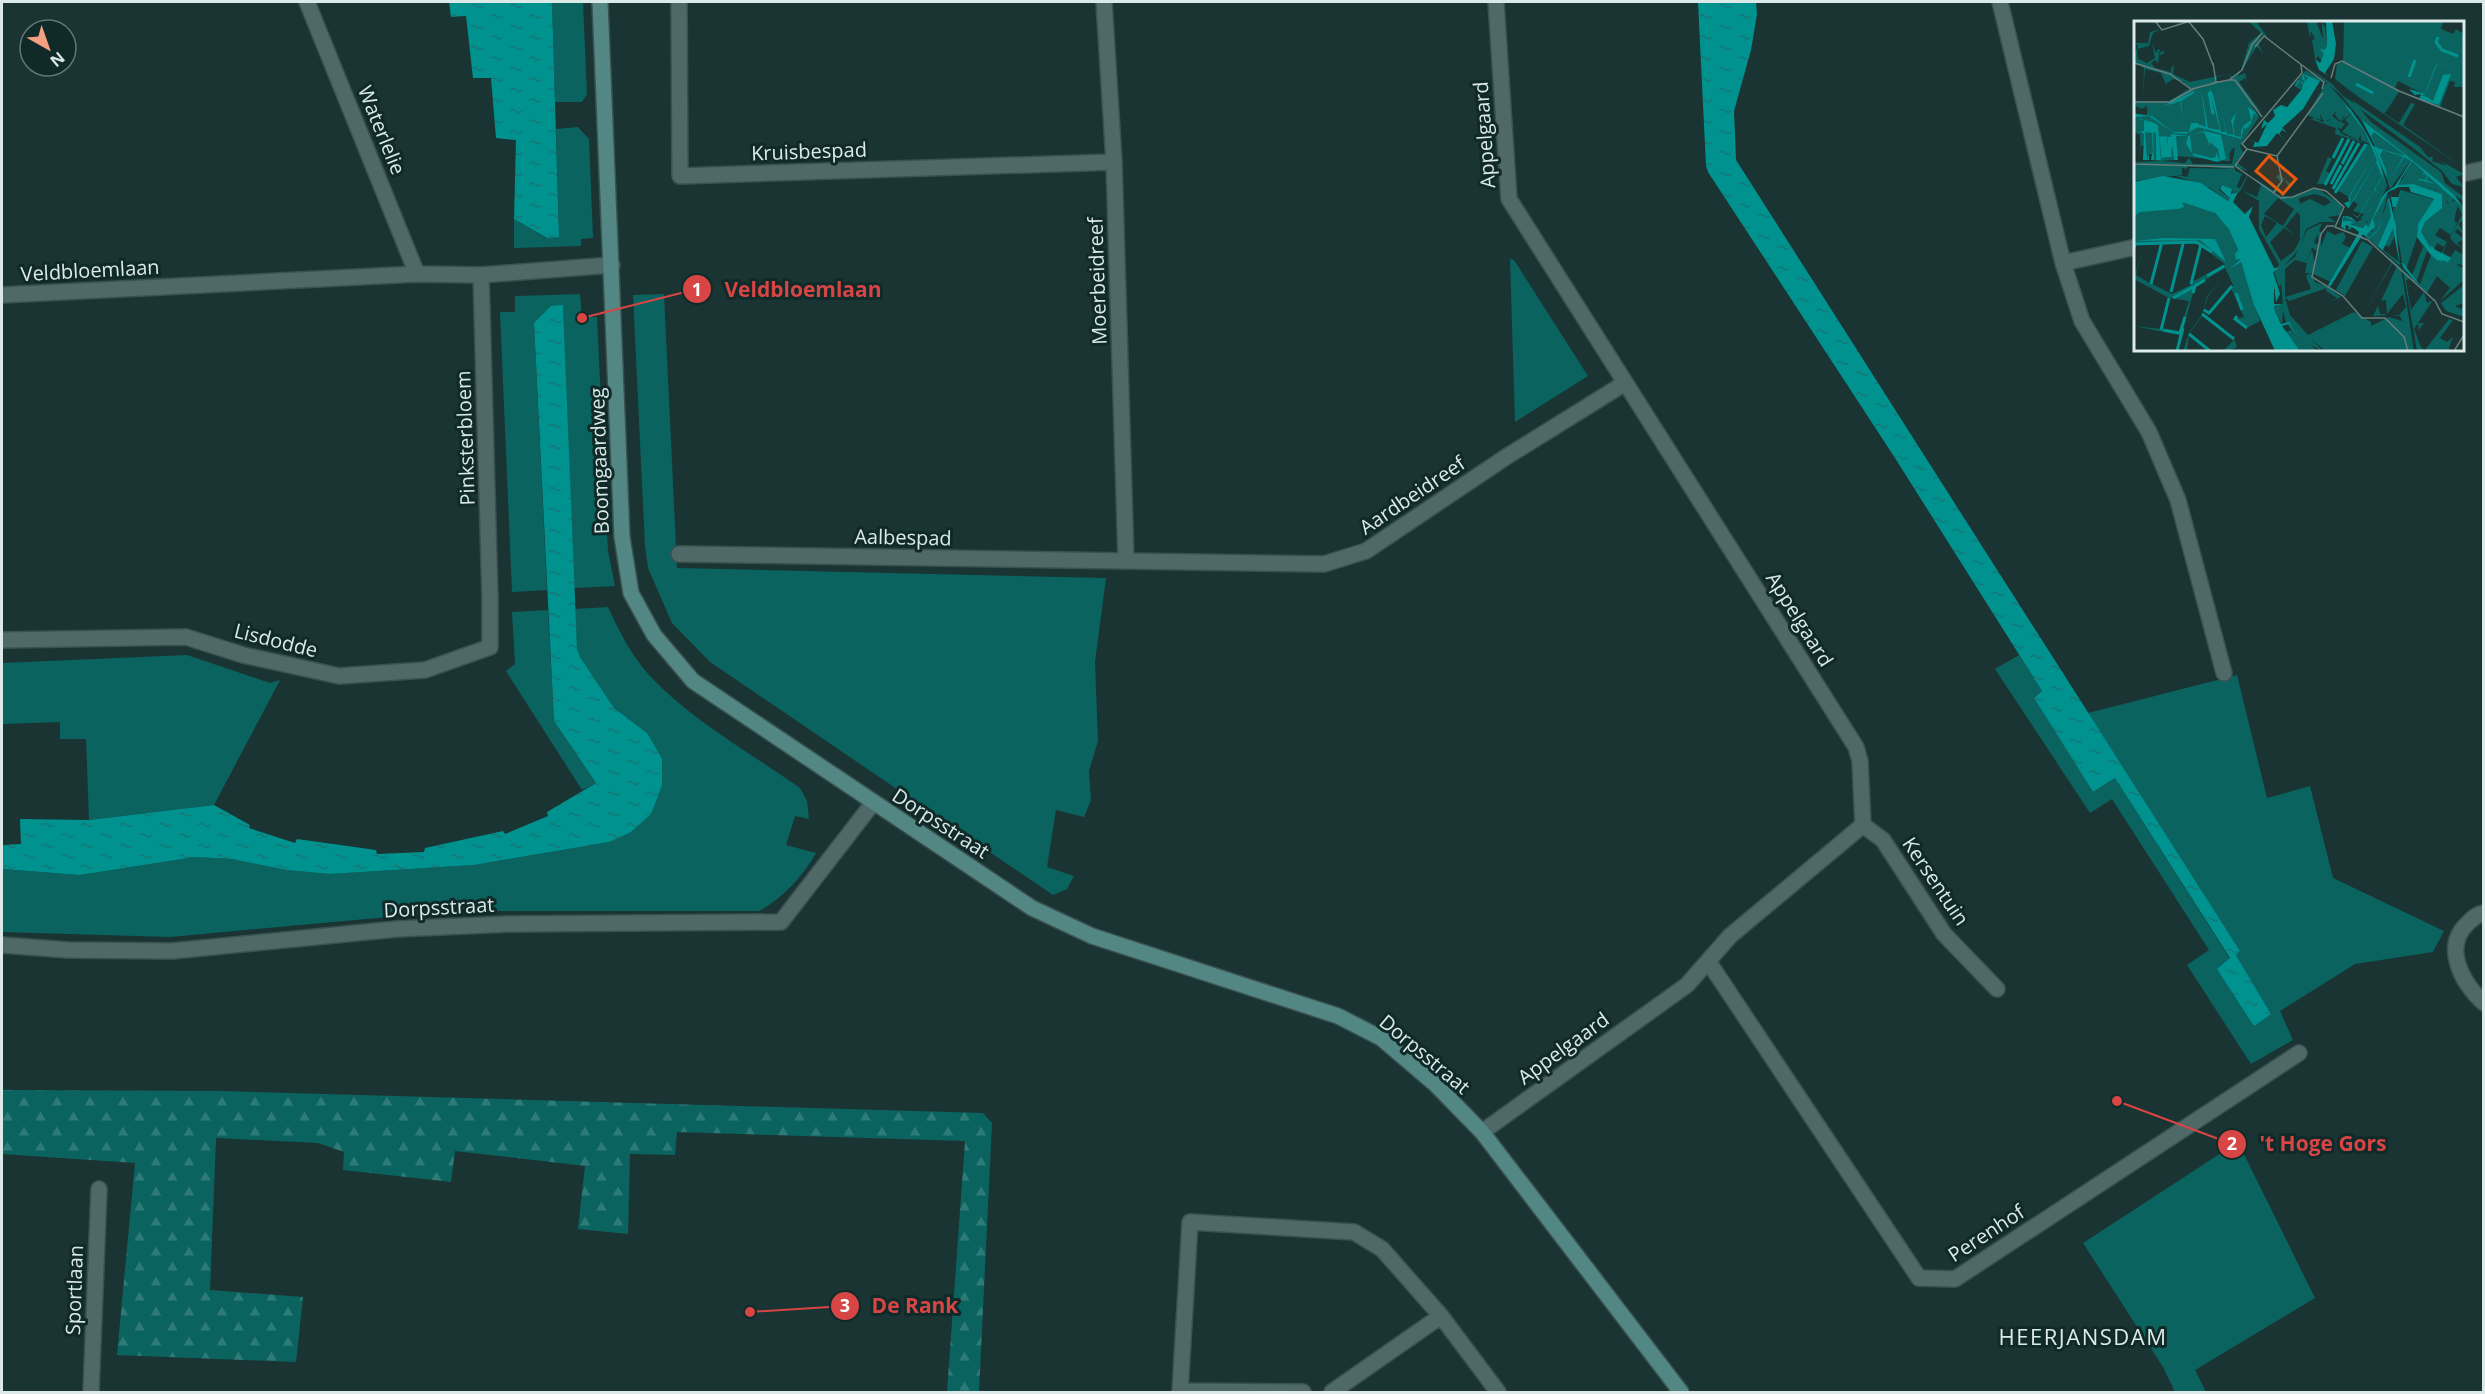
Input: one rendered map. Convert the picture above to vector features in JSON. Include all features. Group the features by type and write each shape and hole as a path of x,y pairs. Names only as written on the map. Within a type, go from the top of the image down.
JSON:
{"main road":[{"name":"Boomgaardweg","path":"600,2 622,537 631,593 654,635 693,681 873,803"},
{"name":"Dorpsstraat","path":"873,803 1032,908 1092,936 1338,1016 1381,1038 1435,1084 1482,1132 1681,1392"}],"street":[{"name":"Waterlelie","path":"307,2 417,274"},
{"name":"Kruisbespad","path":"679,2 680,176 1114,162"},
{"name":"Moerbeidreef","path":"1104,2 1114,162 1126,560"},
{"name":"Appelgaard","path":"1482,1132 1687,985 1730,936 1863,825 1860,761 1856,747 1509,199 1496,2"},
{"path":"2000,2 2063,263 2082,321 2149,432 2178,500 2224,673"},
{"path":"2464,174 2484,169"},
{"path":"2063,263 2134,247"},
{"name":"Veldbloemlaan","path":"2,295 417,274 481,275 612,265"},
{"name":"Pinksterbloem","path":"481,275 490,598"},
{"name":"Aardbeidreef","path":"1126,560 1324,564 1366,551 1506,457 1625,383"},
{"name":"Aalbespad","path":"679,554 1126,560"},
{"name":"Lisdodde","path":"2,640 186,638 243,655 339,676 425,670 490,647 490,598"},
{"name":"Dorpsstraat","path":"2,945 68,950 172,951 397,929 486,925 781,922 873,803"},
{"name":"Kersentuin","path":"1863,825 1883,840 1944,934 1997,988"},
{"path":"2484,913 2478,914 2460,930 2455,955 2460,972 2471,992 2484,1003"},
{"name":"Perenhof","path":"1708,961 1919,1278 1955,1279 2299,1053"},
{"name":"Sportlaan","path":"91,1392 99,1189"},
{"path":"1303,1392 1180,1391 1190,1222 1353,1232 1382,1249 1441,1316 1498,1392"},
{"path":"1332,1392 1441,1316"}],"green space":[{"path":"552,2 583,2 587,94 582,102 555,102"},
{"path":"578,127 589,139 593,238 581,239 581,246 514,248 514,219 546,238 559,236 556,129"},
{"path":"1510,259 1514,260 1588,376 1515,422"},
{"path":"580,294 582,317 597,317 608,551 615,586 574,588 563,305 534,323 547,590 512,592 500,312 515,312 515,296"},
{"path":"664,294 677,568 1106,578 1095,662 1098,741 1089,771 1091,800 1084,817 1056,810 1047,867 1074,876 1067,889 1053,895 710,662 672,623 648,568 645,546 633,295"},
{"path":"608,607 637,659 665,691 721,735 800,788 807,801 809,819 795,816 786,845 816,853 792,886 759,911 498,911 421,914 170,937 2,932 2,869 80,875 195,857 232,859 286,870 330,874 474,865 609,842 647,733 614,708 580,657 577,648 575,609"},
{"path":"548,610 554,721 596,783 582,790 506,671 515,664 512,612"},
{"path":"187,655 270,683 280,680 214,805 89,820 86,739 60,739 60,722 2,724 2,663"},
{"path":"2019,655 2042,691 2034,698 2093,792 2115,778 2230,959 2218,968 2271,1014 2236,955 2240,951 2088,713 2237,675 2267,798 2310,786 2333,878 2444,931 2433,952 2355,964 2280,1011 2293,1040 2251,1064 2187,965 2209,950 2112,799 2090,813 1995,669"},
{"path":"2,1090 223,1091 983,1113 992,1123 979,1392 947,1392 965,1141 677,1132 675,1155 630,1154 628,1234 578,1229 585,1166 455,1151 451,1182 343,1170 344,1152 318,1143 216,1138 210,1290 303,1297 296,1362 117,1355 135,1163 2,1154"},
{"path":"2238,1142 2315,1298 2195,1370 2206,1392 2175,1392 2163,1367 2083,1243"}],"water":[{"path":"449,2 552,2 559,237 547,238 514,219 516,140 496,138 491,78 473,78 466,16 451,17"},
{"path":"1698,2 1756,2 1757,14 1751,50 1734,111 1736,160 2240,951 2236,955 2271,1014 2254,1026 2217,969 2230,958 2115,778 2093,792 2034,698 2042,691 1895,458 1708,172"},
{"path":"563,305 577,648 580,657 614,708 647,733 662,759 662,785 651,814 631,832 609,842 474,865 330,874 286,870 232,859 195,857 80,875 2,869 2,845 21,844 20,819 89,820 214,805 250,825 249,828 295,843 297,839 376,850 377,854 424,852 425,848 503,831 505,834 548,816 547,812 596,783 554,721 534,323 551,306"}],"place":[{"name":"Veldbloemlaan","path":"582,318"},
{"name":"'t Hoge Gors","path":"2117,1101"},
{"name":"De Rank","path":"750,1312"}],"district":[{"name":"HEERJANSDAM","path":"2083,1336"}]}
